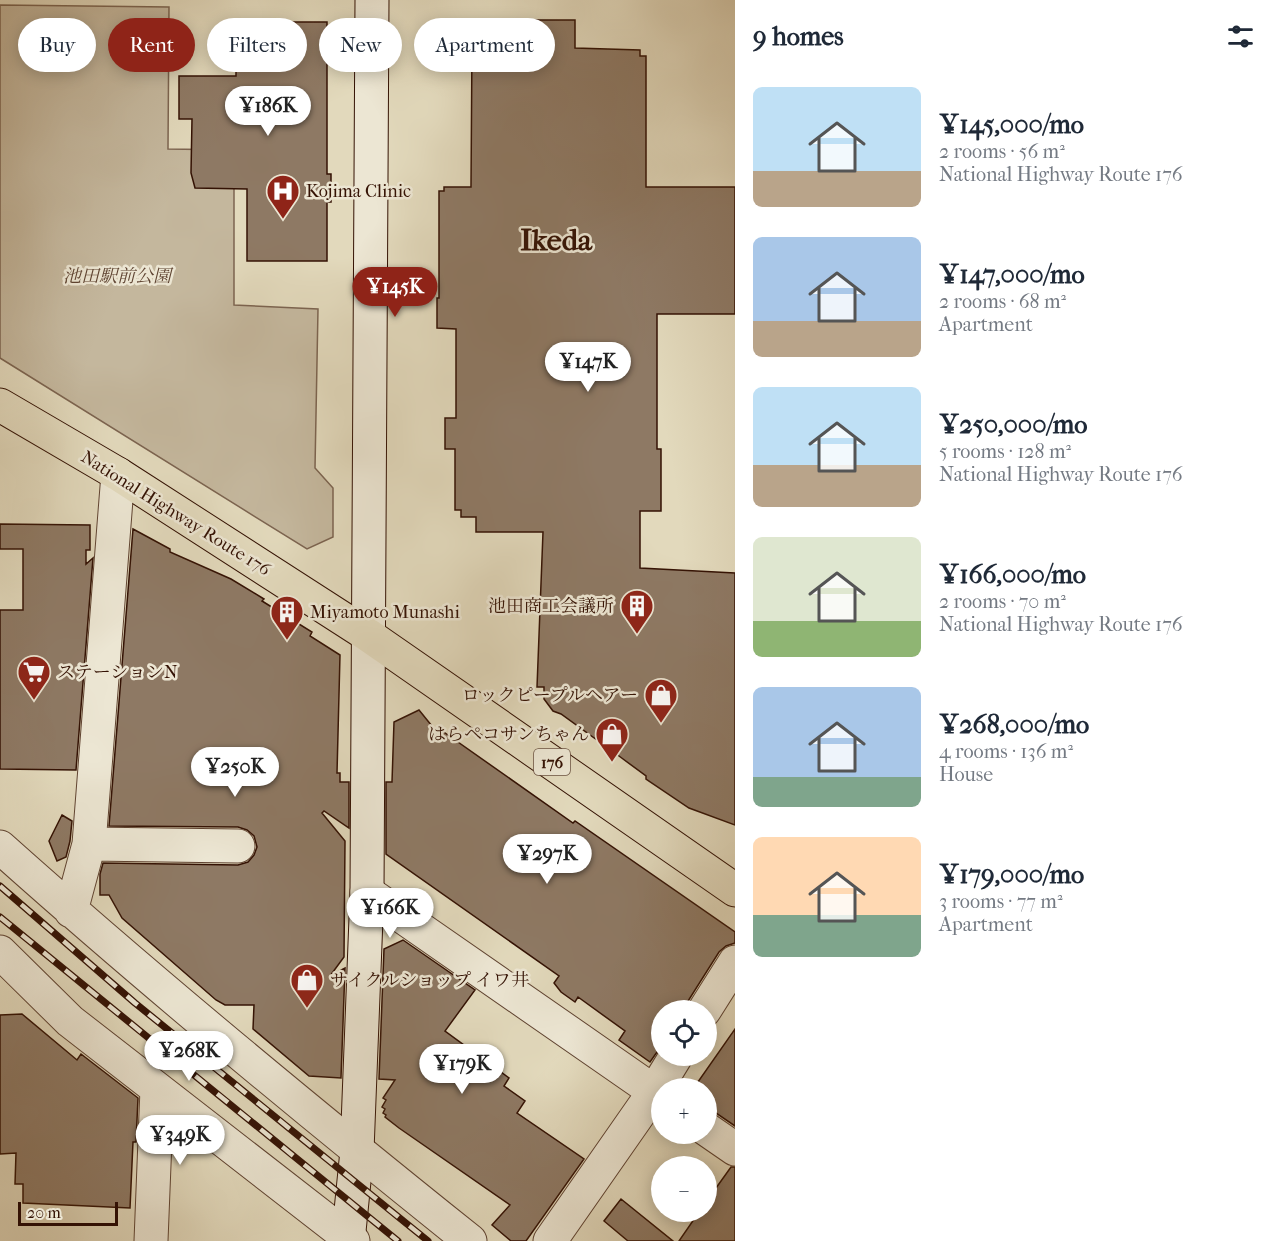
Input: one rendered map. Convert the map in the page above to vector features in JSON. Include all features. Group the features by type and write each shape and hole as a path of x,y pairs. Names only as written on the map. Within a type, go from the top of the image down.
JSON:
{"highway":[{"name":"National Highway Route 176","path":"0,405 118,474 368,635 735,890"}],"street":[{"path":"349,1239 357,1151 367,892 372,0"},
{"path":"71,911 89,843 118,474"},
{"path":"89,843 238,846"},
{"path":"0,847 71,911 357,1151 470,1241"},
{"path":"367,892 651,1089"},
{"path":"0,952 70,1021 349,1239"},
{"path":"711,1000 735,962"},
{"path":"151,1241 157,1089"},
{"path":"550,1241 651,1104"},
{"path":"717,1137 735,1149"}],"green space":[{"name":"池田駅前公園","path":"0,5 169,7 169,18 108,18 108,72 169,72 168,149 234,150 234,305 318,309 315,468 333,488 333,537 307,549 0,358"}],"building":[{"path":"555,20 575,20 575,48 640,50 640,56 646,56 646,187 735,187 735,314 657,314 657,449 661,449 661,511 640,511 640,568 735,573 735,825 689,808 646,779 646,776 561,714 553,711 544,699 544,687 537,687 543,532 476,532 476,517 461,517 461,510 455,510 455,449 445,449 445,418 456,418 456,329 437,328 439,191 444,191 444,187 471,187 472,72 555,72"},
{"path":"307,22 319,22 319,72 327,72 327,174 331,174 331,202 327,202 327,261 247,261 247,189 195,188 191,173 192,119 179,119 179,76 236,76 236,72 307,72"},
{"name":"ステーションN","path":"0,524 90,525 90,550 86,550 86,564 93,558 76,770 0,769 0,610 23,610 23,549 0,549"},
{"path":"133,529 170,549 170,552 231,579 264,599 262,601 312,632 310,636 340,655 337,773 340,773 340,782 349,782 349,828 324,811 322,813 345,841 344,957 330,976 345,968 341,1078 309,1076 253,1029 254,1005 225,1005 216,1000 122,918 109,895 100,895 100,874 103,863 238,865 248,862 257,847 254,836 238,827 109,826"},
{"path":"419,710 436,731 438,728 573,823 575,821 735,932 735,943 719,952 689,1000 651,1000 650,1062 619,1040 625,1031 578,997 575,1002 561,992 554,983 559,976 386,854 386,782 392,782 394,722"},
{"path":"62,815 72,821 70,841 66,857 57,861 49,841"},
{"path":"403,940 475,990 445,1031 509,1078 504,1086 525,1101 517,1113 584,1159 526,1241 511,1241 492,1225 510,1205 399,1128 383,1113 385,1109 382,1107 386,1100 383,1098 395,1080 379,1079 384,949"},
{"path":"22,1014 77,1060 81,1054 138,1098 130,1208 23,1203 23,1184 15,1184 16,1153 0,1154 0,1015"},
{"path":"735,1029 735,1126 717,1114 717,1078 701,1078 709,1066 717,1066 717,1055"},
{"path":"731,1167 735,1167 735,1241 679,1241 692,1222 717,1222 717,1187"},
{"path":"621,1199 673,1241 628,1241 604,1221"}],"railway":[{"path":"0,886 135,1003 428,1241"},
{"path":"0,917 398,1241"}],"place":[{"name":"Kojima Clinic","path":"283,220"},
{"name":"池田商工会議所","path":"637,635"},
{"name":"Miyamoto Munashi","path":"287,641"},
{"name":"ステーションN","path":"34,701"},
{"name":"ロックピープルヘアー","path":"661,724"},
{"name":"はらペコサンちゃん","path":"612,763"},
{"name":"サイクルショップ イワ井","path":"307,1009"}],"district":[{"name":"Ikeda","path":"556,240"}]}
